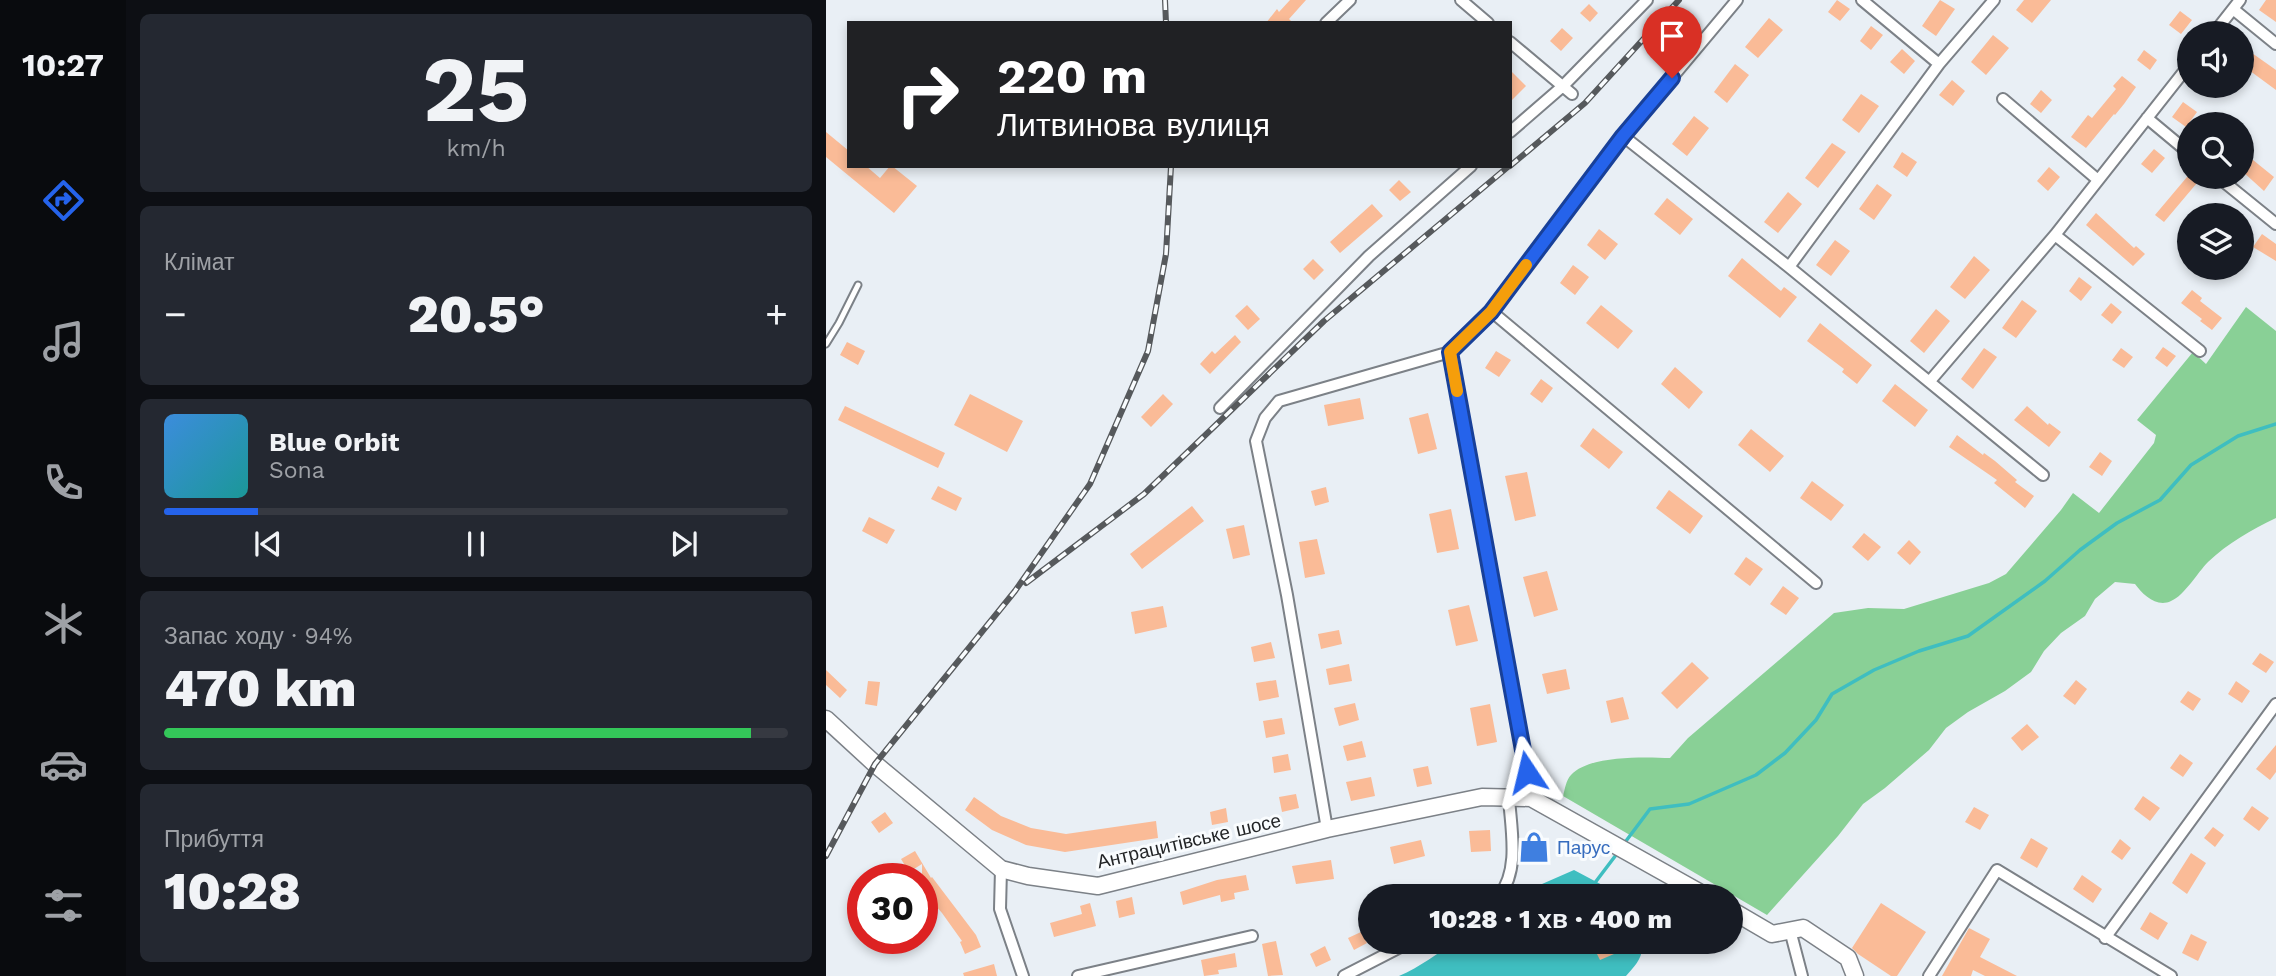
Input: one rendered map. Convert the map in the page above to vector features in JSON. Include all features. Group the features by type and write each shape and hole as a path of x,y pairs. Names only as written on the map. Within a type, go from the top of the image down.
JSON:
{"main road":[{"name":"Антрацитівське шосе","path":"826,719 875,764 1001,869 1028,876 1098,886 1327,829 1482,797 1531,798"},
{"path":"1531,798 1685,884"},
{"path":"1743,918 1772,934 1802,928 1848,958 1855,976"}],"street":[{"path":"1328,21 1350,0"},
{"path":"1461,0 1486,21"},
{"path":"1512,130 1563,86 1647,0"},
{"path":"1327,829 1287,595 1256,441 1265,418 1279,401 1450,352 1491,312 1623,136 1737,0"},
{"path":"1861,0 1939,64"},
{"path":"1789,267 1939,64 1994,0"},
{"path":"2223,21 2236,4 2276,44"},
{"path":"1512,44 1573,94"},
{"path":"1930,381 2055,235 2177,80"},
{"path":"2003,99 2098,180"},
{"path":"2147,118 2177,143"},
{"path":"1623,136 1789,267 2043,475"},
{"path":"1220,408 1369,256 1469,168"},
{"path":"2233,189 2276,224"},
{"path":"2055,235 2200,351"},
{"path":"1491,312 1816,583"},
{"path":"1450,352 1531,798"},
{"path":"2105,938 2276,704"},
{"path":"1507,884 1512,863 1509,797"},
{"path":"1001,869 1000,909 1023,976"},
{"path":"1929,976 1997,870 2171,976"},
{"path":"1790,930 1802,976"},
{"path":"1078,976 1252,936"},
{"path":"1344,976 1387,954"}],"lane":[{"path":"826,344 858,285"}],"green space":[{"path":"2246,307 2276,331 2276,518 2224,549 2208,562 2181,594 2166,603 2156,602 2146,596 2135,584 2115,582 2095,599 2085,616 2061,633 2044,651 2031,672 1946,728 1929,750 1863,804 1767,915 1743,901 1743,884 1714,884 1563,796 1571,775 1590,764 1618,759 1670,758 1688,738 1834,613 1868,608 1904,609 1989,583 2006,574 2073,493 2099,513 2154,443 2156,435 2137,420 2193,352 2206,364"}],"water":[{"path":"1574,870 1600,884 1542,884"},
{"path":"1438,954 1641,954 1626,976 1399,976"}],"building":[{"path":"1290,0 1306,0 1289,19 1291,21 1268,21 1277,9 1279,12"},
{"path":"1837,0 1850,9 1840,21 1828,12"},
{"path":"1940,0 1955,9 1936,36 1922,26"},
{"path":"2024,0 2051,0 2032,23 2016,10"},
{"path":"2266,0 2276,0 2276,22 2259,10"},
{"path":"1589,4 1598,13 1590,22 1580,13"},
{"path":"2180,11 2192,20 2177,21 2177,31 2169,25"},
{"path":"1769,18 1783,30 1758,58 1745,47"},
{"path":"1871,26 1883,35 1871,50 1860,41"},
{"path":"1562,28 1573,38 1561,51 1550,41"},
{"path":"1993,35 2009,48 1986,75 1971,62"},
{"path":"1902,49 1915,61 1904,74 1890,62"},
{"path":"2144,50 2157,60 2150,70 2137,60"},
{"path":"2254,54 2276,70 2276,90 2254,74"},
{"path":"1735,64 1749,75 1727,103 1714,92"},
{"path":"1512,72 1526,86 1512,100"},
{"path":"2122,76 2136,87 2086,148 2071,137 2088,115 2092,118 2116,89 2113,86"},
{"path":"1952,80 1965,91 1953,106 1939,95"},
{"path":"2041,90 2052,100 2041,113 2030,104"},
{"path":"1861,94 1879,106 1859,133 1842,120"},
{"path":"2183,102 2197,112 2177,112 2177,121 2172,117"},
{"path":"1694,116 1709,128 1687,156 1672,144"},
{"path":"826,132 847,149 847,168 868,168 880,178 888,168 894,168 917,186 894,213 826,157"},
{"path":"1832,143 1846,152 1818,188 1805,178"},
{"path":"2154,149 2165,158 2152,173 2141,164"},
{"path":"1902,152 1917,162 1907,177 1893,167"},
{"path":"2254,161 2274,177 2264,191 2254,182"},
{"path":"2049,167 2060,177 2048,191 2037,181"},
{"path":"1399,180 1411,192 1400,201 1389,190"},
{"path":"1877,184 1892,195 1874,220 1859,209"},
{"path":"2177,189 2192,189 2177,203 2164,222 2155,215"},
{"path":"1788,192 1802,204 1778,233 1764,222"},
{"path":"1667,198 1693,219 1680,235 1654,214"},
{"path":"1372,204 1383,216 1340,253 1330,242"},
{"path":"2096,213 2134,248 2136,246 2145,254 2133,266 2086,225"},
{"path":"1599,229 1618,244 1605,260 1587,245"},
{"path":"2262,234 2276,244 2276,261 2254,248"},
{"path":"1835,240 1850,251 1831,276 1816,265"},
{"path":"1974,256 1990,270 1965,299 1950,287"},
{"path":"1742,258 1781,291 1784,287 1797,297 1780,318 1728,276"},
{"path":"1313,259 1324,270 1314,280 1303,269"},
{"path":"1573,265 1589,277 1575,295 1560,283"},
{"path":"2079,277 2092,287 2081,301 2069,291"},
{"path":"2192,290 2202,298 2200,301 2222,318 2212,330 2181,303"},
{"path":"2022,300 2037,311 2016,338 2002,328"},
{"path":"2111,303 2122,312 2112,324 2101,315"},
{"path":"1247,305 1260,319 1248,330 1235,316"},
{"path":"1601,305 1633,331 1618,349 1586,323"},
{"path":"1936,309 1950,321 1924,353 1910,341"},
{"path":"1820,323 1872,365 1857,384 1842,372 1844,369 1807,341"},
{"path":"1235,335 1241,342 1210,374 1200,364 1212,351 1215,354"},
{"path":"847,342 865,351 858,365 840,355"},
{"path":"2163,347 2176,356 2167,367 2155,358"},
{"path":"1984,348 1997,357 1973,389 1961,379"},
{"path":"2121,348 2133,357 2124,368 2112,360"},
{"path":"1496,351 1511,360 1499,377 1485,368"},
{"path":"1675,367 1703,392 1689,409 1661,384"},
{"path":"1541,379 1553,388 1542,403 1530,394"},
{"path":"1895,384 1928,410 1915,427 1882,401"},
{"path":"970,394 1023,421 1007,452 954,425"},
{"path":"1163,394 1173,404 1151,427 1141,417"},
{"path":"1360,398 1364,419 1328,426 1324,405"},
{"path":"845,406 945,453 938,468 838,420"},
{"path":"2027,406 2048,425 2049,423 2061,432 2049,447 2014,420"},
{"path":"1428,413 1437,449 1418,454 1409,418"},
{"path":"1593,428 1623,452 1609,469 1580,446"},
{"path":"1751,429 1784,456 1770,472 1738,445"},
{"path":"1957,435 1995,461 2017,480 2015,482 2034,496 2025,508 1994,483 1997,480 1949,447"},
{"path":"2100,452 2112,461 2102,476 2089,467"},
{"path":"1527,472 1536,516 1515,521 1505,476"},
{"path":"1812,481 1844,505 1831,521 1800,498"},
{"path":"938,486 962,498 956,511 931,499"},
{"path":"1326,487 1329,502 1315,506 1311,491"},
{"path":"1669,490 1703,516 1690,534 1656,508"},
{"path":"1192,506 1204,521 1142,569 1130,554"},
{"path":"1451,509 1459,549 1437,553 1429,514"},
{"path":"869,517 895,530 887,544 862,531"},
{"path":"1244,525 1250,555 1233,559 1226,529"},
{"path":"1864,533 1881,547 1868,561 1852,547"},
{"path":"1317,539 1325,574 1305,578 1299,542"},
{"path":"1909,540 1921,552 1910,565 1897,553"},
{"path":"1746,557 1763,569 1750,586 1734,574"},
{"path":"1547,571 1558,610 1534,617 1523,577"},
{"path":"1783,586 1799,598 1786,615 1770,604"},
{"path":"1469,605 1478,641 1456,646 1448,610"},
{"path":"1163,606 1167,627 1135,634 1131,612"},
{"path":"1339,630 1342,644 1321,649 1318,634"},
{"path":"1271,642 1275,658 1254,662 1251,647"},
{"path":"2260,653 2274,662 2266,673 2252,664"},
{"path":"1692,662 1709,678 1677,709 1661,693"},
{"path":"1349,664 1352,681 1329,685 1326,669"},
{"path":"1566,669 1570,689 1547,694 1542,674"},
{"path":"826,670 847,690 840,698 826,685"},
{"path":"1276,680 1279,697 1259,701 1256,683"},
{"path":"2076,680 2087,689 2075,705 2063,696"},
{"path":"868,681 880,682 877,706 865,704"},
{"path":"2236,681 2250,691 2242,703 2228,694"},
{"path":"2188,691 2201,699 2193,711 2180,702"},
{"path":"1623,697 1629,719 1611,723 1606,701"},
{"path":"1355,703 1359,720 1339,726 1334,708"},
{"path":"1490,704 1497,742 1477,746 1470,708"},
{"path":"1282,718 1285,734 1266,738 1263,721"},
{"path":"2027,724 2039,737 2022,751 2011,738"},
{"path":"1362,741 1366,757 1347,761 1343,746"},
{"path":"2276,745 2276,772 2270,780 2256,769"},
{"path":"1288,754 1291,770 1274,773 1272,757"},
{"path":"2180,754 2193,763 2183,777 2170,768"},
{"path":"1428,766 1432,784 1417,787 1413,769"},
{"path":"1371,777 1375,796 1351,801 1346,782"},
{"path":"1296,794 1299,808 1282,812 1279,797"},
{"path":"2143,796 2160,808 2150,821 2134,809"},
{"path":"974,797 1001,816 1031,828 1066,834 1156,821 1158,838 1065,852 1026,845 992,830 965,810"},
{"path":"2252,806 2269,818 2259,831 2243,819"},
{"path":"1974,807 1989,815 1980,830 1965,822"},
{"path":"1226,808 1228,822 1212,825 1210,812"},
{"path":"885,812 893,823 879,833 871,822"},
{"path":"2213,827 2224,835 2215,847 2204,838"},
{"path":"1490,830 1491,851 1471,852 1469,831"},
{"name":"Парус","path":"1534,833 1547,841 1535,861 1521,854"},
{"path":"2031,838 2048,848 2037,868 2020,858"},
{"path":"2120,839 2131,848 2122,860 2111,852"},
{"path":"1421,840 1425,856 1394,864 1390,847"},
{"path":"915,851 922,863 903,863 901,859"},
{"path":"2191,853 2206,863 2187,894 2172,883"},
{"path":"1331,860 1334,879 1296,884 1292,866"},
{"path":"1246,875 1249,890 1234,893 1235,899 1221,902 1220,895 1183,905 1180,892 1217,880"},
{"path":"2082,875 2102,889 2093,903 2073,889"},
{"path":"938,885 976,935 981,947 965,954 960,942 962,941 938,908"},
{"path":"1132,897 1135,914 1119,918 1116,901"},
{"path":"1090,903 1096,926 1054,937 1050,923 1082,914 1080,906"},
{"path":"1881,903 1926,932 1897,976 1891,976 1852,948"},
{"path":"2150,912 2168,923 2158,940 2140,929"},
{"path":"1969,928 1990,939 1980,957 2017,976 1985,976 1973,970 1971,976 1942,976"},
{"path":"1358,933 1358,948 1354,950 1348,938"},
{"path":"2191,934 2207,942 2198,961 2182,953"},
{"path":"1276,941 1283,975 1268,976 1262,944"},
{"path":"1325,946 1331,960 1316,967 1310,954"},
{"path":"1235,953 1237,967 1218,970 1219,974 1204,976 1201,960"},
{"path":"1597,954 1614,954 1600,960"},
{"path":"994,964 997,976 964,976 963,973"}],"waterway":[{"path":"1623,845 1650,809 1689,804 1756,775 1785,753 1816,720 1832,694 1874,670 1919,651 1968,636 2045,581 2080,550 2117,523 2160,500 2191,465 2238,436 2276,424"},
{"path":"1594,884 1619,851"}],"railway":[{"path":"1165,0 1166,21"},
{"path":"1512,164 1585,103 1679,0"},
{"path":"826,856 875,764 1015,591 1090,484 1148,351 1166,254 1171,168"},
{"path":"1026,583 1144,494 1324,321 1507,168"}],"slow traffic":[{"path":"1457,391 1450,352 1491,312 1526,265"}],"place":[{"name":"Парус","path":"1534,847"}],"route":[{"path":"1527,772 1450,352 1491,312 1623,136 1672,78"}]}
